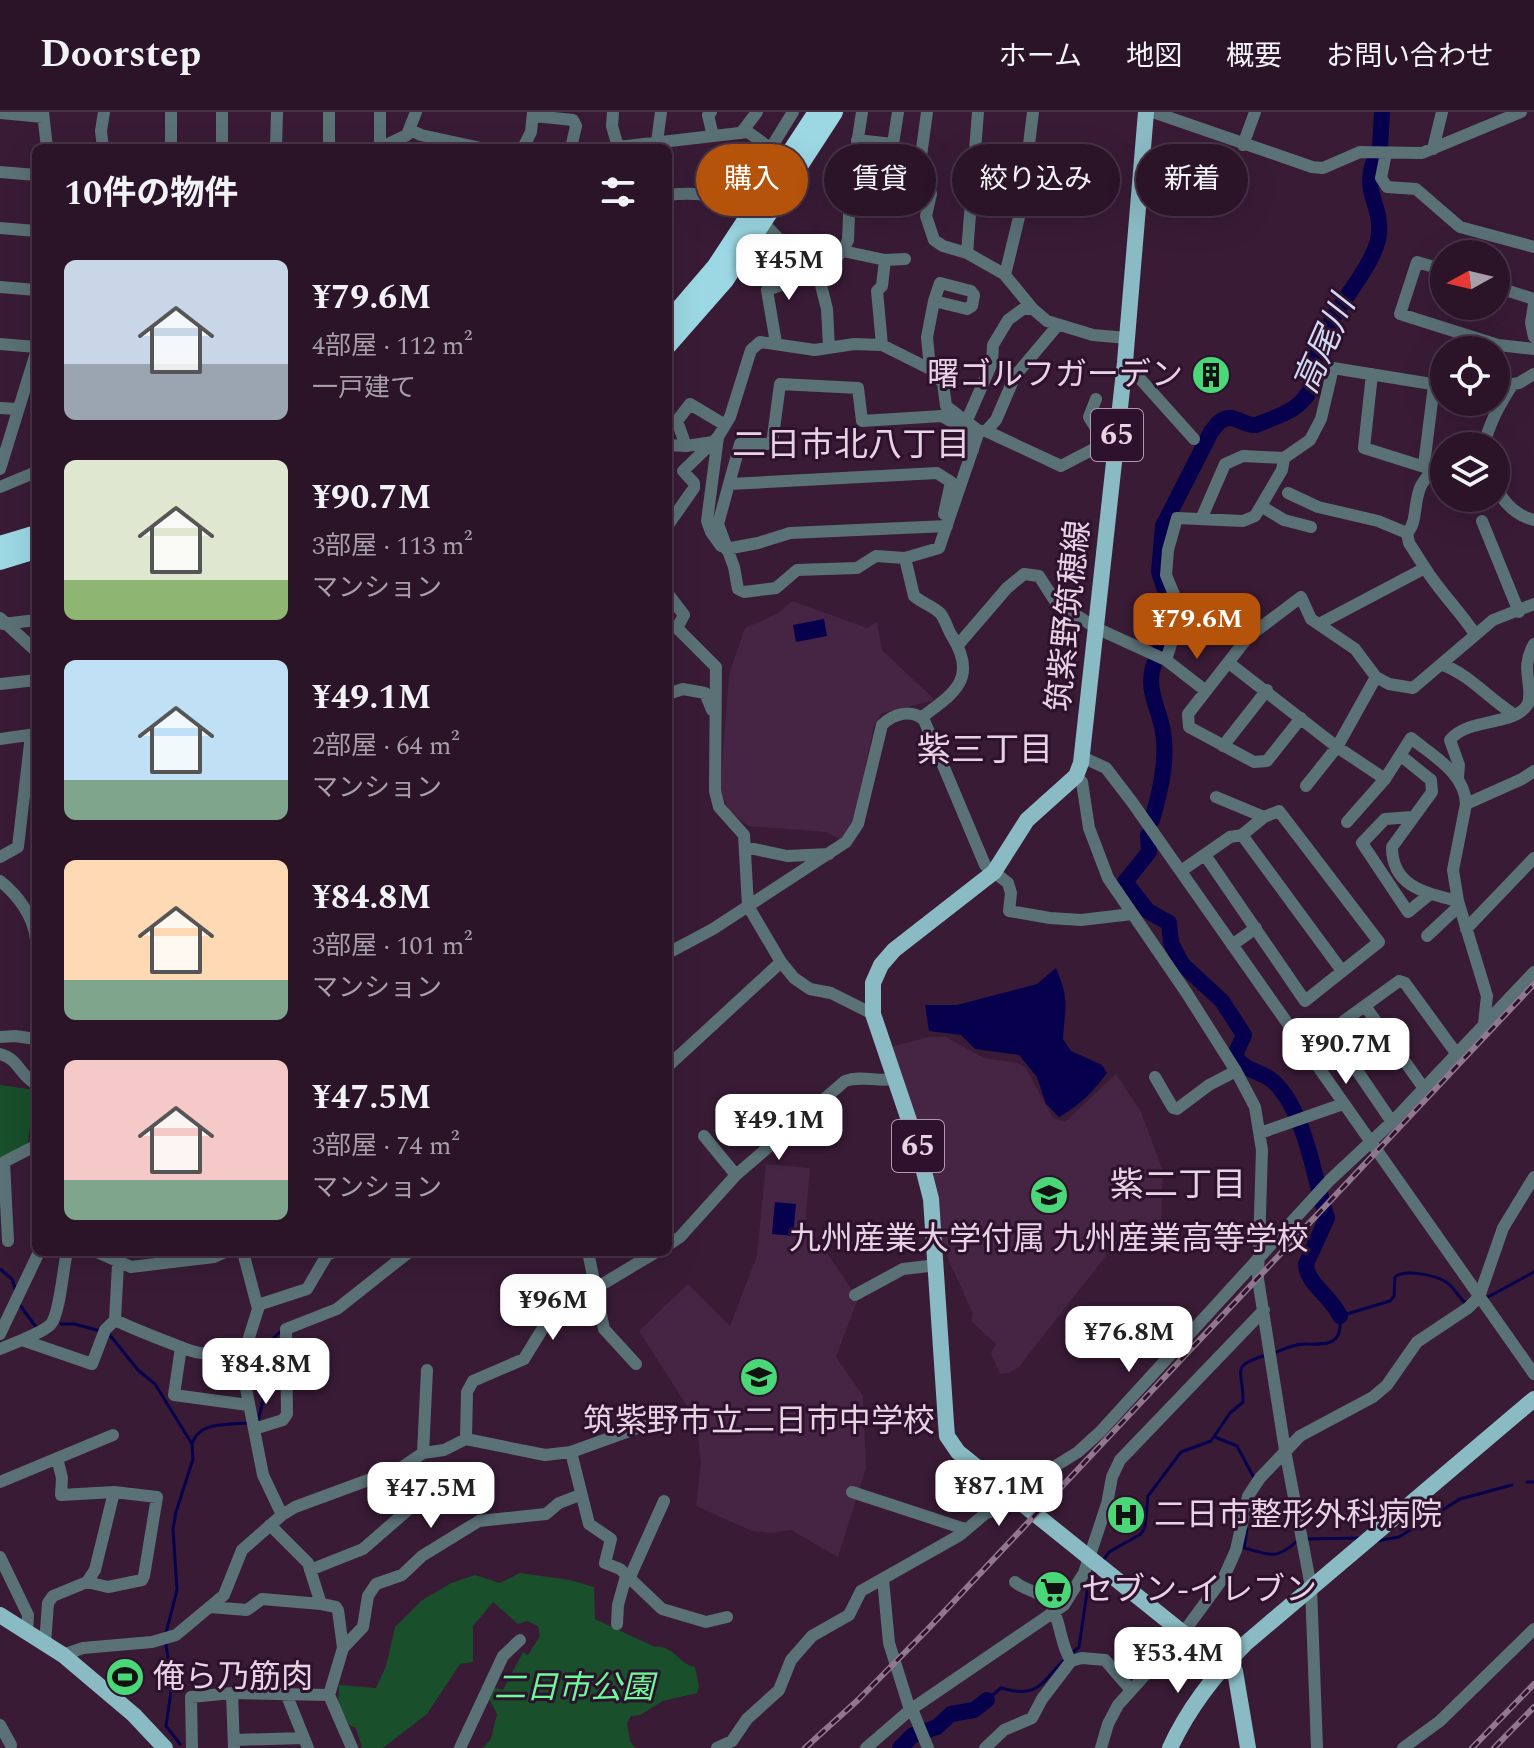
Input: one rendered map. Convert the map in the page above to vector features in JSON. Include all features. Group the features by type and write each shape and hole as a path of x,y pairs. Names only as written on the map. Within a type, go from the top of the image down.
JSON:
{"highway":[{"path":"796,144 817,112"},
{"path":"807,144 834,112"},
{"path":"672,317 716,266 747,216"},
{"path":"672,340 725,280 749,216"},
{"path":"0,545 32,535"},
{"path":"0,561 32,551"}],"main road":[{"name":"筑紫野筑穂線","path":"1076,776 1082,757 1096,628 1110,444 1125,362 1146,112"},
{"name":"65","path":"1076,776 1027,820 994,872 894,950 881,965 873,983 873,1014 920,1154 931,1199 947,1436 958,1452 1014,1499 1225,1664"},
{"path":"1170,1748 1186,1718 1225,1664 1311,1587 1534,1399"},
{"path":"3,1622 27,1632 63,1655 134,1715 165,1748"},
{"path":"1225,1664 1235,1671 1248,1748"}],"street":[{"path":"103,144 104,112"},
{"path":"171,112 171,144"},
{"path":"222,112 222,144"},
{"path":"276,144 277,112"},
{"path":"329,112 329,144"},
{"path":"380,112 380,144"},
{"path":"416,112 418,138"},
{"path":"613,112 612,126 617,144"},
{"path":"657,142 661,112"},
{"path":"711,112 708,115 713,136"},
{"path":"741,133 757,112"},
{"path":"773,144 793,112"},
{"path":"818,273 843,251 848,240 862,112"},
{"path":"857,140 893,144 898,112"},
{"path":"927,112 921,156 931,194 926,210 929,230 937,243 967,253 1005,275 1047,321 1093,335 1127,338"},
{"path":"967,253 978,112"},
{"path":"1005,275 1021,209 1033,112"},
{"path":"1153,112 1240,144"},
{"path":"1243,144 1255,112"},
{"path":"1433,149 1442,112"},
{"path":"1485,126 1490,112"},
{"path":"1248,147 1323,168 1360,152 1422,153 1521,112"},
{"path":"0,113 43,114 47,144"},
{"path":"525,144 531,132 533,114 573,120 576,126 572,144"},
{"path":"641,144 741,133 750,133 765,144"},
{"path":"388,144 407,135 456,144"},
{"path":"1386,153 1381,178 1387,187 1416,189 1460,227 1534,247"},
{"path":"0,172 32,175"},
{"path":"672,195 696,195"},
{"path":"754,216 804,270 818,273"},
{"path":"0,228 32,231"},
{"path":"843,251 885,260 905,259"},
{"path":"882,345 877,291 882,286 885,260"},
{"path":"1430,266 1417,262 1400,314 1498,345 1534,349"},
{"path":"776,343 767,290 798,279 804,270"},
{"path":"818,273 827,309 829,347"},
{"path":"0,287 32,290"},
{"path":"1510,293 1534,302 1531,323 1534,337"},
{"path":"930,369 927,337 934,301"},
{"path":"967,420 992,363 993,345 1008,320 1023,309 1033,309"},
{"path":"944,526 983,431 996,420 1015,376 1058,325"},
{"path":"672,519 694,488 694,483 683,471 716,440 725,425 751,350 760,342 815,350 882,345 930,369 943,383 946,406 983,431 1061,466 1110,444 1089,417 1096,399"},
{"path":"0,344 32,347"},
{"path":"1125,362 1194,439"},
{"path":"0,469 32,365"},
{"path":"1166,660 1179,619 1166,575 1168,550 1177,518 1243,521 1255,516 1282,470 1316,431 1333,368 1430,384"},
{"path":"1372,374 1364,448 1430,466"},
{"path":"1510,386 1534,374"},
{"path":"730,484 937,473 951,482 939,548 905,558 878,556 857,568 797,570 776,588 744,592 738,589 734,567 718,524 740,444 772,444 780,384 858,388 862,421 943,416 968,431 973,450"},
{"path":"686,446 677,421 690,404 725,425"},
{"path":"0,408 17,409"},
{"path":"672,445 686,446 716,440"},
{"path":"716,440 707,521 711,532 727,553"},
{"path":"1202,517 1225,464 1243,456 1289,461"},
{"path":"1407,533 1413,527 1417,491 1430,473"},
{"path":"0,487 32,474"},
{"path":"1288,493 1318,507 1378,521 1407,533"},
{"path":"1261,506 1284,520 1311,527"},
{"path":"1510,506 1534,520"},
{"path":"1482,521 1519,612"},
{"path":"727,553 790,533 944,526"},
{"path":"1407,533 1409,543 1441,594 1457,608 1475,634"},
{"path":"905,558 914,596 941,614 958,645 963,672 958,688 922,717"},
{"path":"1319,624 1425,568"},
{"path":"958,645 1007,588 1024,574 1039,576 1055,601 1096,628 1166,660 1206,691"},
{"path":"1301,718 1267,761 1254,762 1189,727 1188,714 1248,637 1301,597 1311,619 1355,649 1376,677 1389,684 1413,688 1493,620 1534,604"},
{"path":"672,599 684,615 677,628 716,667 716,801 742,832 748,906 792,976 810,989 831,993 873,1014"},
{"path":"2,622 32,620"},
{"path":"2,622 32,648"},
{"path":"1484,1024 1487,996 1458,904 1453,870 1466,804 1458,777 1459,765 1450,740 1456,732 1515,715 1530,702 1533,688 1526,665 1534,644"},
{"path":"1229,663 1337,747 1385,779"},
{"path":"1443,665 1461,672 1493,701 1515,715"},
{"path":"1306,786 1337,747 1376,677"},
{"path":"0,684 32,680"},
{"path":"672,693 683,689 705,693 715,721"},
{"path":"1223,746 1267,690"},
{"path":"672,951 702,935 846,842 858,824 882,725 899,714 911,713 922,717 985,865 1008,883 1011,893 1009,911 1081,920 1132,914"},
{"path":"0,739 32,735"},
{"path":"1347,822 1385,779 1411,738 1458,777"},
{"path":"1400,755 1431,780 1432,792 1392,847 1394,863 1405,882 1458,904"},
{"path":"1082,757 1106,768 1534,1374"},
{"path":"0,857 18,847 32,763"},
{"path":"1466,804 1534,771"},
{"path":"1076,776 1082,782 1089,828 1108,878 1186,992 1255,1107 1260,1133 1261,1221 1257,1262 1285,1450 1311,1587 1317,1748"},
{"path":"1216,797 1264,817"},
{"path":"1181,871 1230,837 1242,835 1264,817 1279,811 1379,942 1305,1001 1205,855"},
{"path":"1412,817 1385,819 1362,843 1408,912 1430,894"},
{"path":"1242,835 1342,971"},
{"path":"745,847 787,856 829,854"},
{"path":"1466,929 1534,858"},
{"path":"0,881 9,888 32,920"},
{"path":"1427,936 1458,904"},
{"path":"1232,945 1256,928"},
{"path":"672,1062 781,962"},
{"path":"717,1748 732,1741 747,1719 779,1690 791,1660 812,1636 849,1615 861,1591 960,1535 986,1513 1014,1499 1083,1449 1330,1180 1392,1122 1534,972"},
{"path":"1392,1122 1330,1031 1399,981 1405,983 1456,1053"},
{"path":"1365,1006 1423,1087"},
{"path":"0,1037 32,1038"},
{"path":"0,1054 14,1060 32,1082"},
{"path":"1155,1077 1173,1108 1177,1109 1209,1085 1236,1071"},
{"path":"672,1242 736,1175 845,1081 855,1078 894,1079"},
{"path":"1260,1133 1343,1104"},
{"path":"704,1136 736,1175"},
{"path":"8,1241 4,1162 32,1150"},
{"path":"1101,1748 1108,1724 1131,1690 1183,1633 1224,1577 1236,1550 1248,1496 1300,1436 1373,1397 1387,1385 1417,1342 1468,1308 1479,1297 1503,1228 1534,1177"},
{"path":"0,1334 37,1256"},
{"path":"0,1349 51,1325 57,1309 66,1256"},
{"path":"104,1256 131,1267 216,1256"},
{"path":"244,1256 258,1305 241,1363 263,1475 282,1515"},
{"path":"258,1305 307,1289 326,1256"},
{"path":"254,1429 283,1420 287,1414 286,1329 337,1309 404,1256"},
{"path":"589,1256 604,1329 636,1364"},
{"path":"466,1439 467,1392 470,1384 524,1359 547,1319 649,1256"},
{"path":"22,1340 92,1364 105,1330 115,1320 118,1264"},
{"path":"855,1295 903,1269 937,1265"},
{"path":"866,1748 911,1710 1064,1605 1090,1559 1112,1477 1120,1460 1264,1310"},
{"path":"115,1320 146,1335 196,1352 243,1358"},
{"path":"181,1347 174,1395 248,1405"},
{"path":"423,1453 427,1370"},
{"path":"63,1655 83,1648 176,1635 228,1591 242,1550 282,1515 295,1507 401,1468 423,1453 444,1450 466,1439 545,1455 571,1452 643,1426"},
{"path":"0,1482 113,1435"},
{"path":"571,1452 589,1524 611,1539 605,1563 620,1569 662,1609 706,1622 727,1617"},
{"path":"57,1458 62,1478 61,1495 114,1492 157,1497 142,1580 108,1587 87,1582"},
{"path":"310,1570 363,1549 432,1489"},
{"path":"45,1644 50,1599 87,1582 95,1570 114,1492"},
{"path":"852,1492 965,1529"},
{"path":"343,1648 363,1627 368,1596 376,1584 402,1575 422,1556 479,1521 546,1514 559,1503 580,1495"},
{"path":"617,1624 618,1605 627,1578 664,1501"},
{"path":"270,1525 299,1551 310,1570 321,1604"},
{"path":"0,1557 28,1615 27,1632"},
{"path":"883,1579 889,1643 926,1744"},
{"path":"1015,1582 1023,1589 1043,1596 1054,1613 1069,1657"},
{"path":"210,1607 247,1610 262,1599 336,1607 343,1648 329,1695 352,1748"},
{"path":"1403,1748 1440,1721 1534,1629"},
{"path":"460,1748 503,1656 520,1640"},
{"path":"1069,1657 1105,1660 1131,1690"},
{"path":"985,1748 1004,1730 1032,1718 1069,1657"},
{"path":"192,1748 191,1697 232,1693 329,1695"},
{"path":"232,1693 234,1744 306,1743 287,1696"},
{"path":"0,1725 11,1745"}],"shaded area":[{"path":"792,601 867,628 877,622 882,650 935,700 882,713 874,726 853,823 840,839 826,832 748,826 730,811 720,792 729,674 745,628 777,614"},
{"path":"824,619 827,636 796,642 793,625"},
{"path":"1056,968 1065,996 1063,1039 1071,1051 1102,1065 1107,1073 1086,1098 1059,1117 1046,1104 1037,1077 1019,1055 975,1049 961,1035 929,1031 925,1005 957,1005 1037,984"},
{"name":"九州産業大学付属 九州産業高等学校","path":"929,1037 946,1037 984,1058 1018,1063 1026,1068 1053,1118 1065,1122 1116,1074 1141,1112 1163,1171 1161,1221 1108,1230 1105,1257 1018,1368 1009,1373 1000,1374 991,1353 996,1344 971,1321 973,1314 941,1243 929,1149 909,1106 890,1047"},
{"name":"筑紫野市立二日市中学校","path":"766,1164 810,1168 805,1225 811,1239 823,1247 858,1299 836,1357 863,1396 866,1468 838,1557 791,1530 772,1533 752,1531 696,1506 701,1463 696,1420 639,1331 688,1284 730,1326 757,1256"},
{"path":"775,1202 796,1204 793,1236 772,1234"}],"green space":[{"path":"0,1085 32,1089 28,1143 0,1161"},
{"name":"二日市公園","path":"520,1573 570,1580 594,1587 595,1619 655,1647 667,1649 695,1667 699,1686 697,1693 663,1701 640,1715 631,1716 627,1723 630,1741 635,1748 483,1748 491,1739 497,1714 488,1697 495,1688 503,1690 523,1652 528,1655 540,1636 538,1626 527,1621 518,1624 493,1602 473,1626 473,1662 460,1664 427,1714 383,1748 362,1748 356,1728 349,1725 338,1703 339,1685 376,1688 386,1666 395,1627 421,1601 451,1583 475,1575 500,1583"}],"waterway":[{"name":"高尾川","path":"1380,147 1382,112"},
{"name":"高尾川","path":"1160,649 1171,608 1159,572 1163,526 1219,422 1233,418 1256,425 1288,412 1308,394 1324,335 1377,244 1379,223 1370,179 1376,156"},
{"name":"高尾川","path":"1152,820 1165,754 1151,682 1154,664"},
{"name":"高尾川","path":"1148,835 1149,852 1125,882 1148,911 1169,923 1171,943 1182,964 1222,1001 1244,1035 1235,1055 1238,1060 1275,1083 1295,1112 1327,1218 1306,1264 1307,1271 1340,1316"},
{"path":"0,1269 12,1279 16,1291"},
{"path":"1486,1298 1534,1272"},
{"path":"1274,1353 1299,1344 1333,1341 1339,1332 1340,1316 1390,1301 1394,1296 1395,1277 1405,1273 1441,1279 1467,1302"},
{"path":"19,1304 36,1327"},
{"path":"61,1324 101,1331"},
{"path":"258,1421 263,1396 261,1356 281,1331"},
{"path":"109,1334 138,1370 155,1384 192,1444 193,1459 173,1529 177,1590 166,1633"},
{"name":"高尾川","path":"1102,1562 1109,1552 1141,1534 1145,1527 1148,1496 1181,1452 1211,1441 1230,1413 1243,1402 1243,1366 1267,1355"},
{"path":"192,1444 207,1428 247,1423"},
{"path":"1215,1437 1237,1446 1253,1476"},
{"path":"1527,1482 1534,1482"},
{"path":"1377,1541 1399,1537 1460,1499 1512,1485"},
{"path":"1247,1529 1244,1548 1277,1554 1296,1542"},
{"path":"1307,1539 1361,1538"},
{"name":"高尾川","path":"1071,1654 1079,1647 1088,1586 1096,1572"},
{"path":"166,1645 172,1685 166,1726 180,1744"},
{"name":"高尾川","path":"987,1700 1001,1688 1024,1691 1038,1687 1065,1659"},
{"name":"高尾川","path":"900,1748 913,1735 937,1727 951,1714 974,1710 987,1700"}],"railway":[{"path":"805,1748 927,1630 1534,984"},
{"path":"1472,1748 1534,1684"},
{"path":"1494,1748 1534,1707"}],"place":[{"name":"曙ゴルフガーデン","path":"1211,375"},
{"name":"九州産業大学付属 九州産業高等学校","path":"1049,1195"},
{"name":"筑紫野市立二日市中学校","path":"759,1377"},
{"name":"二日市整形外科病院","path":"1126,1515"},
{"name":"セブン-イレブン","path":"1053,1590"},
{"name":"俺ら乃筋肉","path":"125,1677"}],"district":[{"name":"二日市北八丁目","path":"851,446"},
{"name":"紫三丁目","path":"985,751"},
{"name":"紫二丁目","path":"1178,1186"}]}
